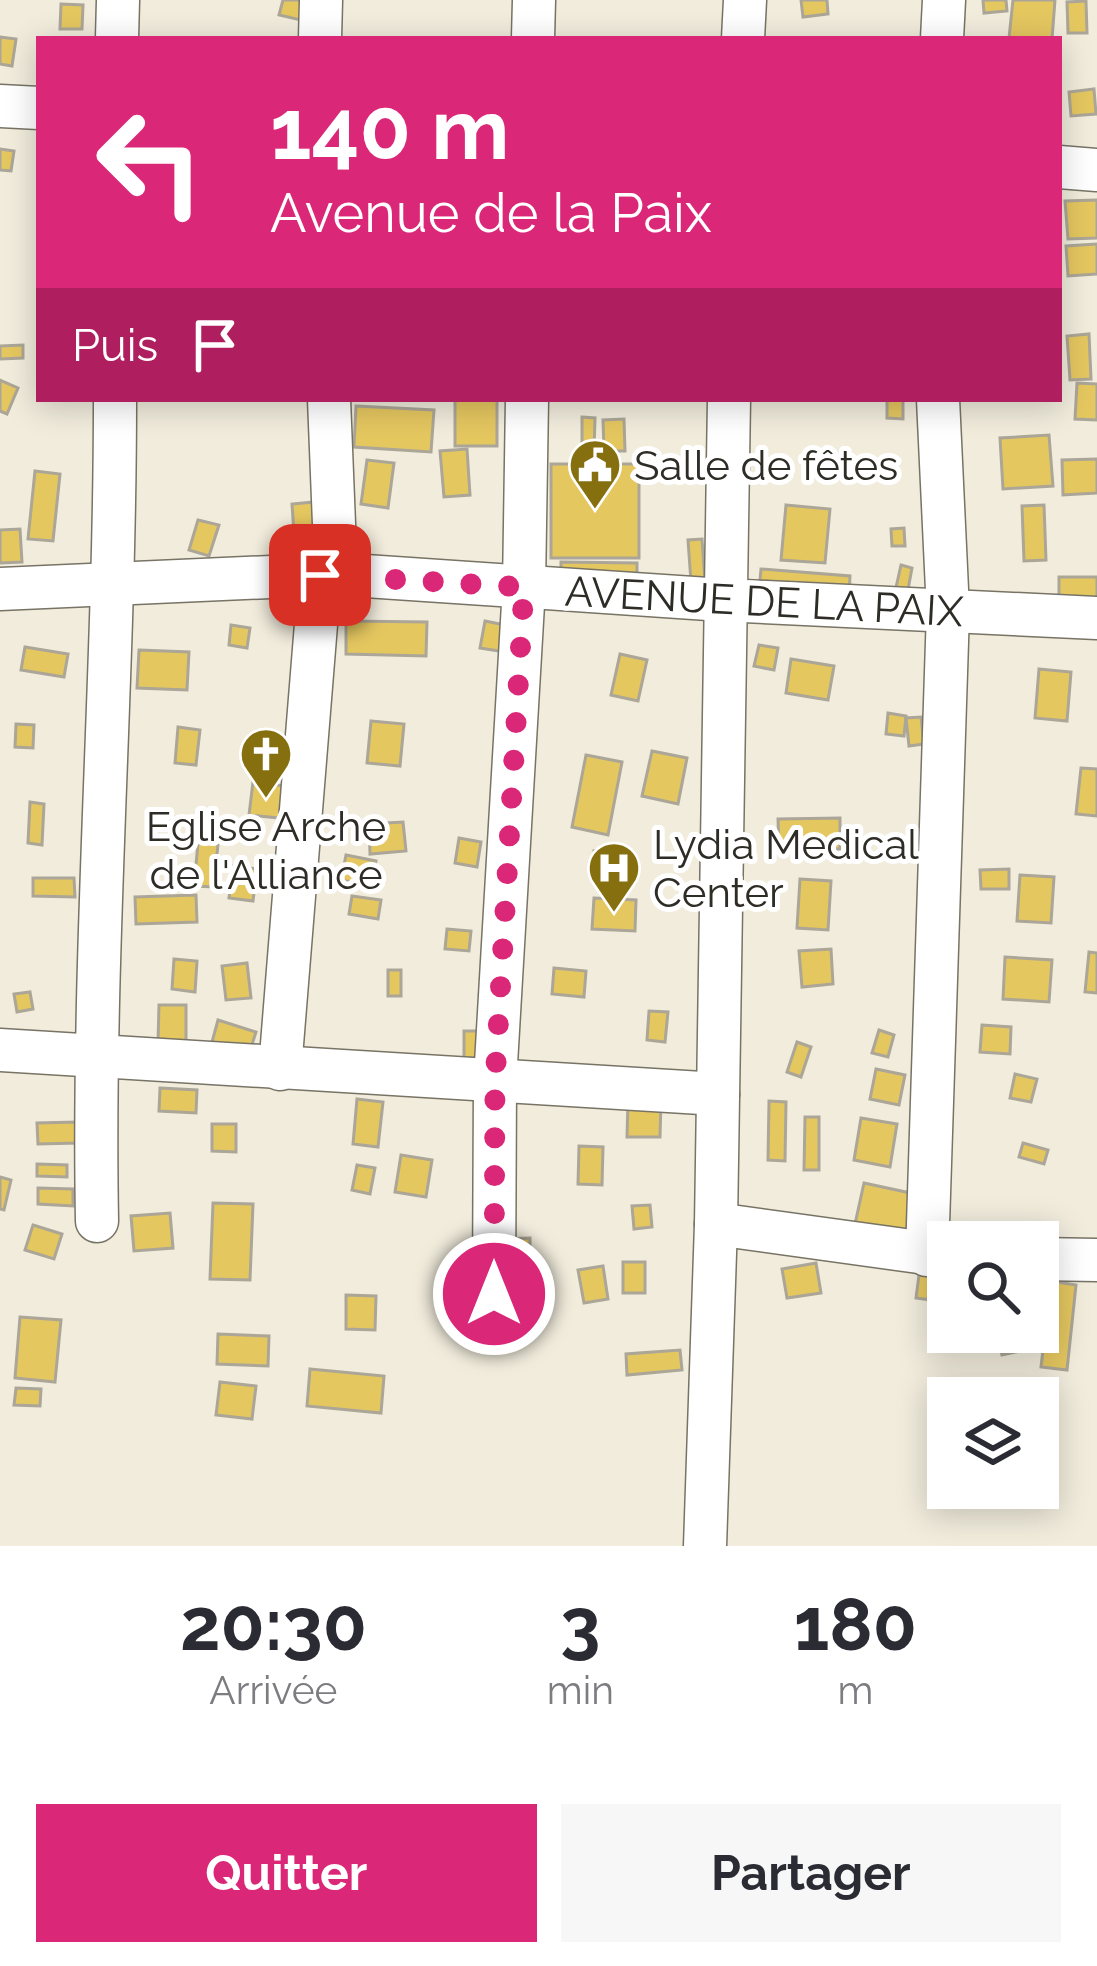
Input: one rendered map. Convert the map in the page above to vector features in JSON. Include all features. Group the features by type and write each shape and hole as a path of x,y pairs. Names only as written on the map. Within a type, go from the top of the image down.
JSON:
{"street":[{"path":"117,36 118,0"},
{"path":"320,36 321,0"},
{"path":"533,36 534,0"},
{"path":"743,36 746,0"},
{"path":"942,36 944,0"},
{"path":"0,106 36,108"},
{"path":"1062,167 1097,170"},
{"path":"97,1221 94,1059 115,584 115,402"},
{"path":"280,1069 328,574 328,402"},
{"path":"494,1294 495,1081 524,587 527,402"},
{"path":"705,1546 716,1224 729,402"},
{"path":"938,402 948,611 939,1221"},
{"name":"AVENUE DE LA PAIX","path":"0,589 328,574 723,601 1097,618"},
{"path":"0,1050 718,1094"},
{"path":"716,1224 927,1254"},
{"path":"1059,1259 1097,1260"}],"building":[{"path":"283,0 310,0 305,21 279,15"},
{"path":"801,0 827,0 828,14 803,17"},
{"path":"983,0 1006,0 1007,11 984,13"},
{"path":"1013,0 1055,0 1052,36 1009,36"},
{"path":"1086,1 1087,33 1068,33 1067,2"},
{"path":"61,4 83,5 82,29 60,29"},
{"path":"0,37 16,39 12,66 0,64"},
{"path":"1094,89 1096,114 1071,116 1069,92"},
{"path":"0,149 14,151 11,171 0,170"},
{"path":"1097,200 1097,238 1068,239 1065,201"},
{"path":"1097,244 1097,274 1068,276 1066,246"},
{"path":"1089,334 1091,379 1070,380 1067,336"},
{"path":"23,345 23,358 0,359 0,346"},
{"path":"0,380 18,388 7,414 0,411"},
{"path":"1077,383 1097,384 1097,420 1075,419"},
{"path":"455,402 497,402 497,446 455,446"},
{"path":"887,402 903,402 903,419 887,418"},
{"path":"356,406 434,410 431,452 354,447"},
{"path":"582,417 595,418 594,453 582,453"},
{"path":"624,419 625,451 604,451 603,420"},
{"path":"1049,435 1053,486 1003,489 1000,438"},
{"path":"467,449 470,495 444,497 440,451"},
{"path":"1097,459 1097,493 1063,495 1062,460"},
{"path":"367,460 394,463 388,508 361,504"},
{"name":"Salle de fêtes","path":"551,464 639,464 639,558 551,558"},
{"path":"35,471 60,474 53,541 28,539"},
{"path":"314,502 318,547 295,549 292,504"},
{"path":"786,505 830,509 825,563 781,560"},
{"path":"1044,505 1046,560 1024,561 1022,506"},
{"path":"198,520 219,525 209,556 189,550"},
{"path":"904,528 905,546 892,546 891,529"},
{"path":"20,529 22,562 0,563 0,530"},
{"path":"702,539 705,581 691,582 688,540"},
{"path":"561,562 637,563 637,577 561,576"},
{"path":"901,565 912,568 907,595 895,592"},
{"path":"761,569 850,576 849,599 759,591"},
{"path":"1059,577 1097,577 1097,608 1059,608"},
{"path":"346,621 427,622 426,656 346,654"},
{"path":"485,621 510,626 505,652 480,648"},
{"path":"231,625 250,628 247,648 229,645"},
{"path":"759,645 778,648 774,670 754,666"},
{"path":"25,647 68,654 64,677 21,670"},
{"path":"139,650 189,652 187,690 137,688"},
{"path":"620,654 647,660 638,701 611,695"},
{"path":"791,659 834,666 828,700 786,693"},
{"path":"1039,669 1071,672 1067,721 1035,718"},
{"path":"888,713 906,716 904,736 886,734"},
{"path":"921,717 924,744 909,746 906,718"},
{"path":"371,721 404,724 400,766 367,763"},
{"path":"16,724 34,725 33,748 15,747"},
{"path":"178,727 200,730 196,765 175,763"},
{"path":"652,751 687,758 678,804 642,796"},
{"path":"586,755 622,762 608,835 572,827"},
{"path":"1081,768 1097,769 1097,816 1076,814"},
{"name":"Eglise Arche de l'Alliance","path":"253,782 284,786 279,818 249,815"},
{"path":"30,802 44,804 42,845 28,843"},
{"path":"840,818 840,849 779,849 778,819"},
{"path":"403,822 406,851 370,854 369,824"},
{"path":"459,838 481,842 477,867 455,863"},
{"path":"198,843 218,844 214,887 194,886"},
{"path":"609,850 610,867 595,868 594,851"},
{"path":"346,855 376,861 371,886 341,880"},
{"path":"233,866 257,869 253,901 229,898"},
{"path":"1009,869 1009,889 981,889 980,870"},
{"path":"1020,875 1054,877 1051,923 1017,921"},
{"path":"33,878 74,878 75,897 33,896"},
{"path":"800,879 831,881 828,930 797,928"},
{"path":"196,895 197,922 136,924 135,897"},
{"path":"352,896 381,900 378,919 349,914"},
{"name":"Lydia Medical Center","path":"594,898 636,900 635,931 592,929"},
{"path":"447,929 471,931 469,951 445,949"},
{"path":"831,949 833,984 802,987 799,951"},
{"path":"1089,952 1097,953 1097,993 1085,992"},
{"path":"1005,957 1052,960 1049,1002 1003,999"},
{"path":"174,959 197,961 195,992 172,989"},
{"path":"247,963 251,998 226,1000 222,966"},
{"path":"554,968 586,971 584,997 552,994"},
{"path":"388,970 401,970 401,996 388,996"},
{"path":"30,992 33,1009 17,1012 14,994"},
{"path":"159,1005 186,1005 186,1042 158,1042"},
{"path":"649,1011 668,1012 665,1042 647,1040"},
{"path":"218,1020 256,1032 249,1054 212,1042"},
{"path":"982,1025 1011,1027 1010,1054 980,1052"},
{"path":"879,1030 894,1035 888,1057 872,1053"},
{"path":"464,1031 492,1031 492,1058 464,1058"},
{"path":"797,1042 811,1047 801,1077 787,1072"},
{"path":"876,1069 905,1075 899,1105 870,1099"},
{"path":"1015,1074 1037,1079 1031,1102 1010,1098"},
{"path":"160,1088 197,1090 196,1113 159,1111"},
{"path":"357,1099 383,1102 378,1147 353,1144"},
{"path":"628,1101 661,1101 660,1137 627,1137"},
{"path":"769,1101 786,1102 785,1161 768,1160"},
{"path":"805,1117 819,1117 819,1170 804,1170"},
{"path":"861,1118 897,1124 890,1167 854,1160"},
{"path":"77,1122 78,1143 38,1144 37,1123"},
{"path":"212,1124 236,1124 236,1152 212,1151"},
{"path":"1023,1143 1048,1150 1044,1164 1019,1157"},
{"path":"579,1146 603,1147 602,1185 578,1184"},
{"path":"401,1155 432,1160 426,1197 395,1192"},
{"path":"37,1164 67,1165 67,1177 37,1176"},
{"path":"357,1165 375,1168 370,1194 352,1190"},
{"path":"0,1177 11,1180 4,1210 0,1209"},
{"path":"864,1183 915,1194 907,1235 855,1224"},
{"path":"38,1188 73,1189 73,1206 38,1204"},
{"path":"213,1203 253,1204 250,1280 210,1279"},
{"path":"650,1205 652,1227 634,1229 632,1206"},
{"path":"170,1213 173,1248 134,1251 131,1216"},
{"path":"33,1225 62,1234 54,1259 25,1250"},
{"path":"530,1238 530,1294 499,1295 498,1239"},
{"path":"478,1261 479,1292 454,1292 454,1262"},
{"path":"623,1262 645,1262 645,1293 623,1293"},
{"path":"816,1263 821,1293 787,1298 782,1269"},
{"path":"603,1266 608,1299 584,1303 578,1270"},
{"path":"919,1275 927,1276 927,1299 916,1298"},
{"path":"1059,1282 1076,1285 1067,1370 1041,1367 1043,1353 1059,1353"},
{"path":"346,1295 376,1296 375,1330 346,1329"},
{"path":"20,1317 61,1320 55,1382 15,1378"},
{"path":"218,1334 269,1336 268,1366 217,1364"},
{"path":"680,1350 682,1370 627,1375 626,1354"},
{"path":"310,1369 384,1376 381,1413 307,1406"},
{"path":"220,1382 256,1386 252,1419 216,1415"},
{"path":"16,1388 41,1389 40,1406 14,1405"}],"place":[{"name":"Salle de fêtes","path":"595,511"},
{"name":"Eglise Arche de l'Alliance","path":"266,800"},
{"name":"Lydia Medical Center","path":"614,914"}],"route":[{"path":"320,575 524,587 495,1081 494,1294"}]}
